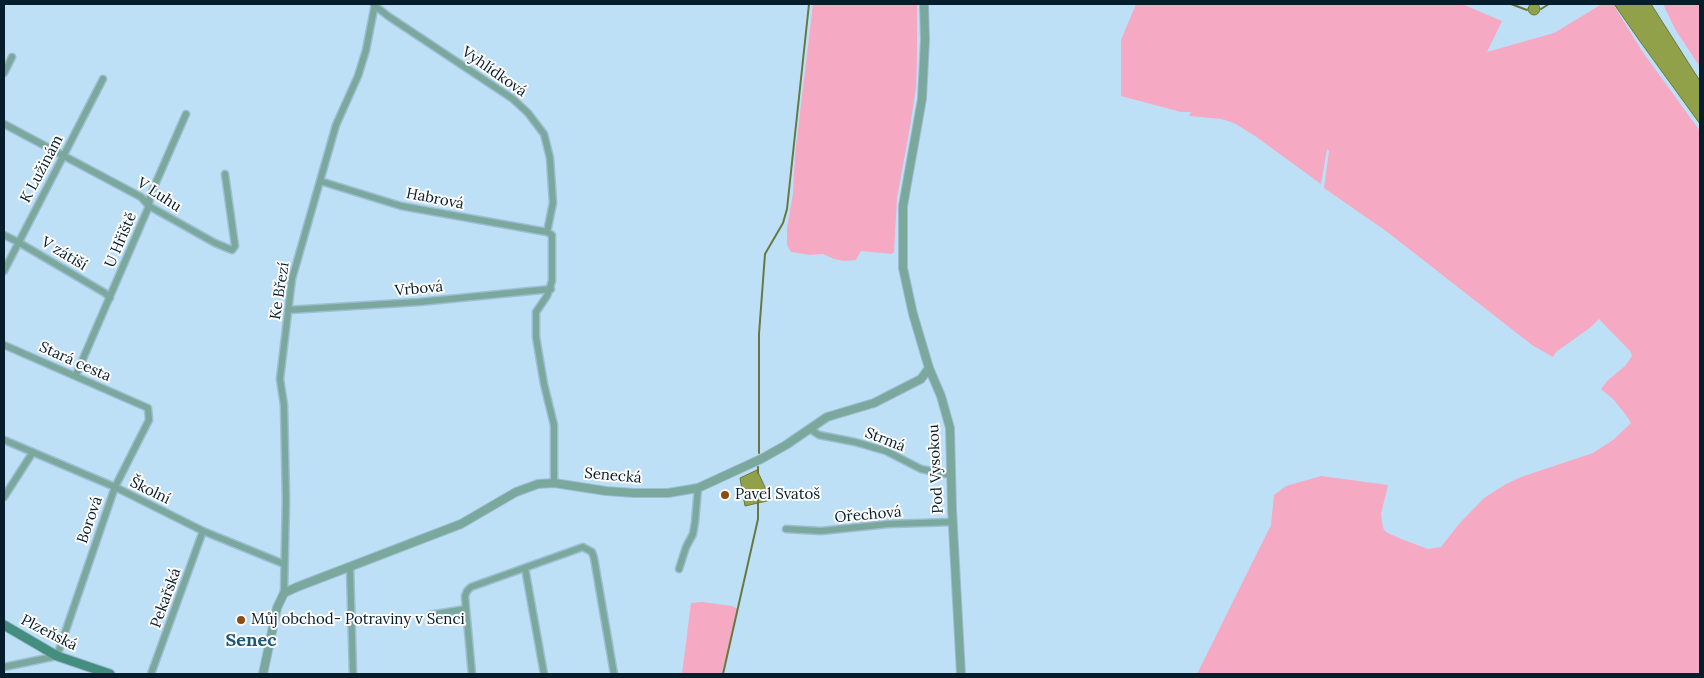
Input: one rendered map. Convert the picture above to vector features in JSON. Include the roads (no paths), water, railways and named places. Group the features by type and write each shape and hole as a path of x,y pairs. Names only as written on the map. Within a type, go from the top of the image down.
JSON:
{"main road":[{"name":"Plzeňská","path":"4,625 57,656 110,674"}],"street":[{"name":"Ke Březí","path":"284,593 286,500 284,405 280,379 292,279 336,125 358,76 366,50 374,4"},
{"name":"Vyhlídková","path":"374,4 388,16 513,99 528,113 544,134 550,158 552,203 547,232 552,235 551,289"},
{"name":"Pod Vysokou","path":"924,4 925,40 922,99 903,206 903,268 913,314 929,368 942,396 950,428 961,674"},
{"path":"4,73 12,57"},
{"name":"K Lužinám","path":"4,271 103,78"},
{"name":"U Hřiště","path":"76,375 149,206 150,196 186,114"},
{"name":"V Luhu","path":"4,124 141,197 149,206 215,243 232,250 235,246 225,174"},
{"name":"Habrová","path":"320,181 401,206 547,232"},
{"name":"V zátiší","path":"4,235 105,293 110,298"},
{"path":"551,289 536,312 536,337 544,384 554,424 554,483"},
{"name":"Vrbová","path":"288,310 419,302 551,289"},
{"name":"Stará cesta","path":"4,345 137,403"},
{"name":"Senecká","path":"284,593 460,524 516,492 538,484 554,483 634,493 668,493 698,488 762,459 826,417 874,403 922,379 929,368"},
{"name":"Borová","path":"57,656 115,487 149,420 148,408 137,403"},
{"name":"Strmá","path":"810,429 825,436 886,451 921,469 951,475"},
{"name":"Školní","path":"4,440 115,487 203,531 284,564"},
{"path":"4,497 32,452"},
{"path":"679,569 696,522 698,488"},
{"name":"Ořechová","path":"786,529 821,531 888,524 953,522"},
{"name":"Pekařská","path":"151,674 203,531"},
{"path":"472,674 465,596 467,591 471,587 582,547 592,552 614,674"},
{"path":"350,567 353,674"},
{"path":"525,568 544,674"},
{"path":"263,674 277,608 284,593"},
{"path":"430,615 466,609"},
{"path":"4,667 57,656"}],"waterway":[{"path":"759,453 759,334 765,254 783,223 787,209 809,4"},
{"path":"1511,4 1527,10"},
{"path":"1541,9 1549,4"},
{"path":"1557,4 1569,4"},
{"path":"758,467 758,473"},
{"path":"723,674 758,519 758,500"}],"place":[{"name":"Pavel Svatoš","path":"725,495"},
{"name":"Můj obchod- Potraviny v Senci","path":"241,620"}],"district":[{"name":"Senec","path":"251,641"}]}
